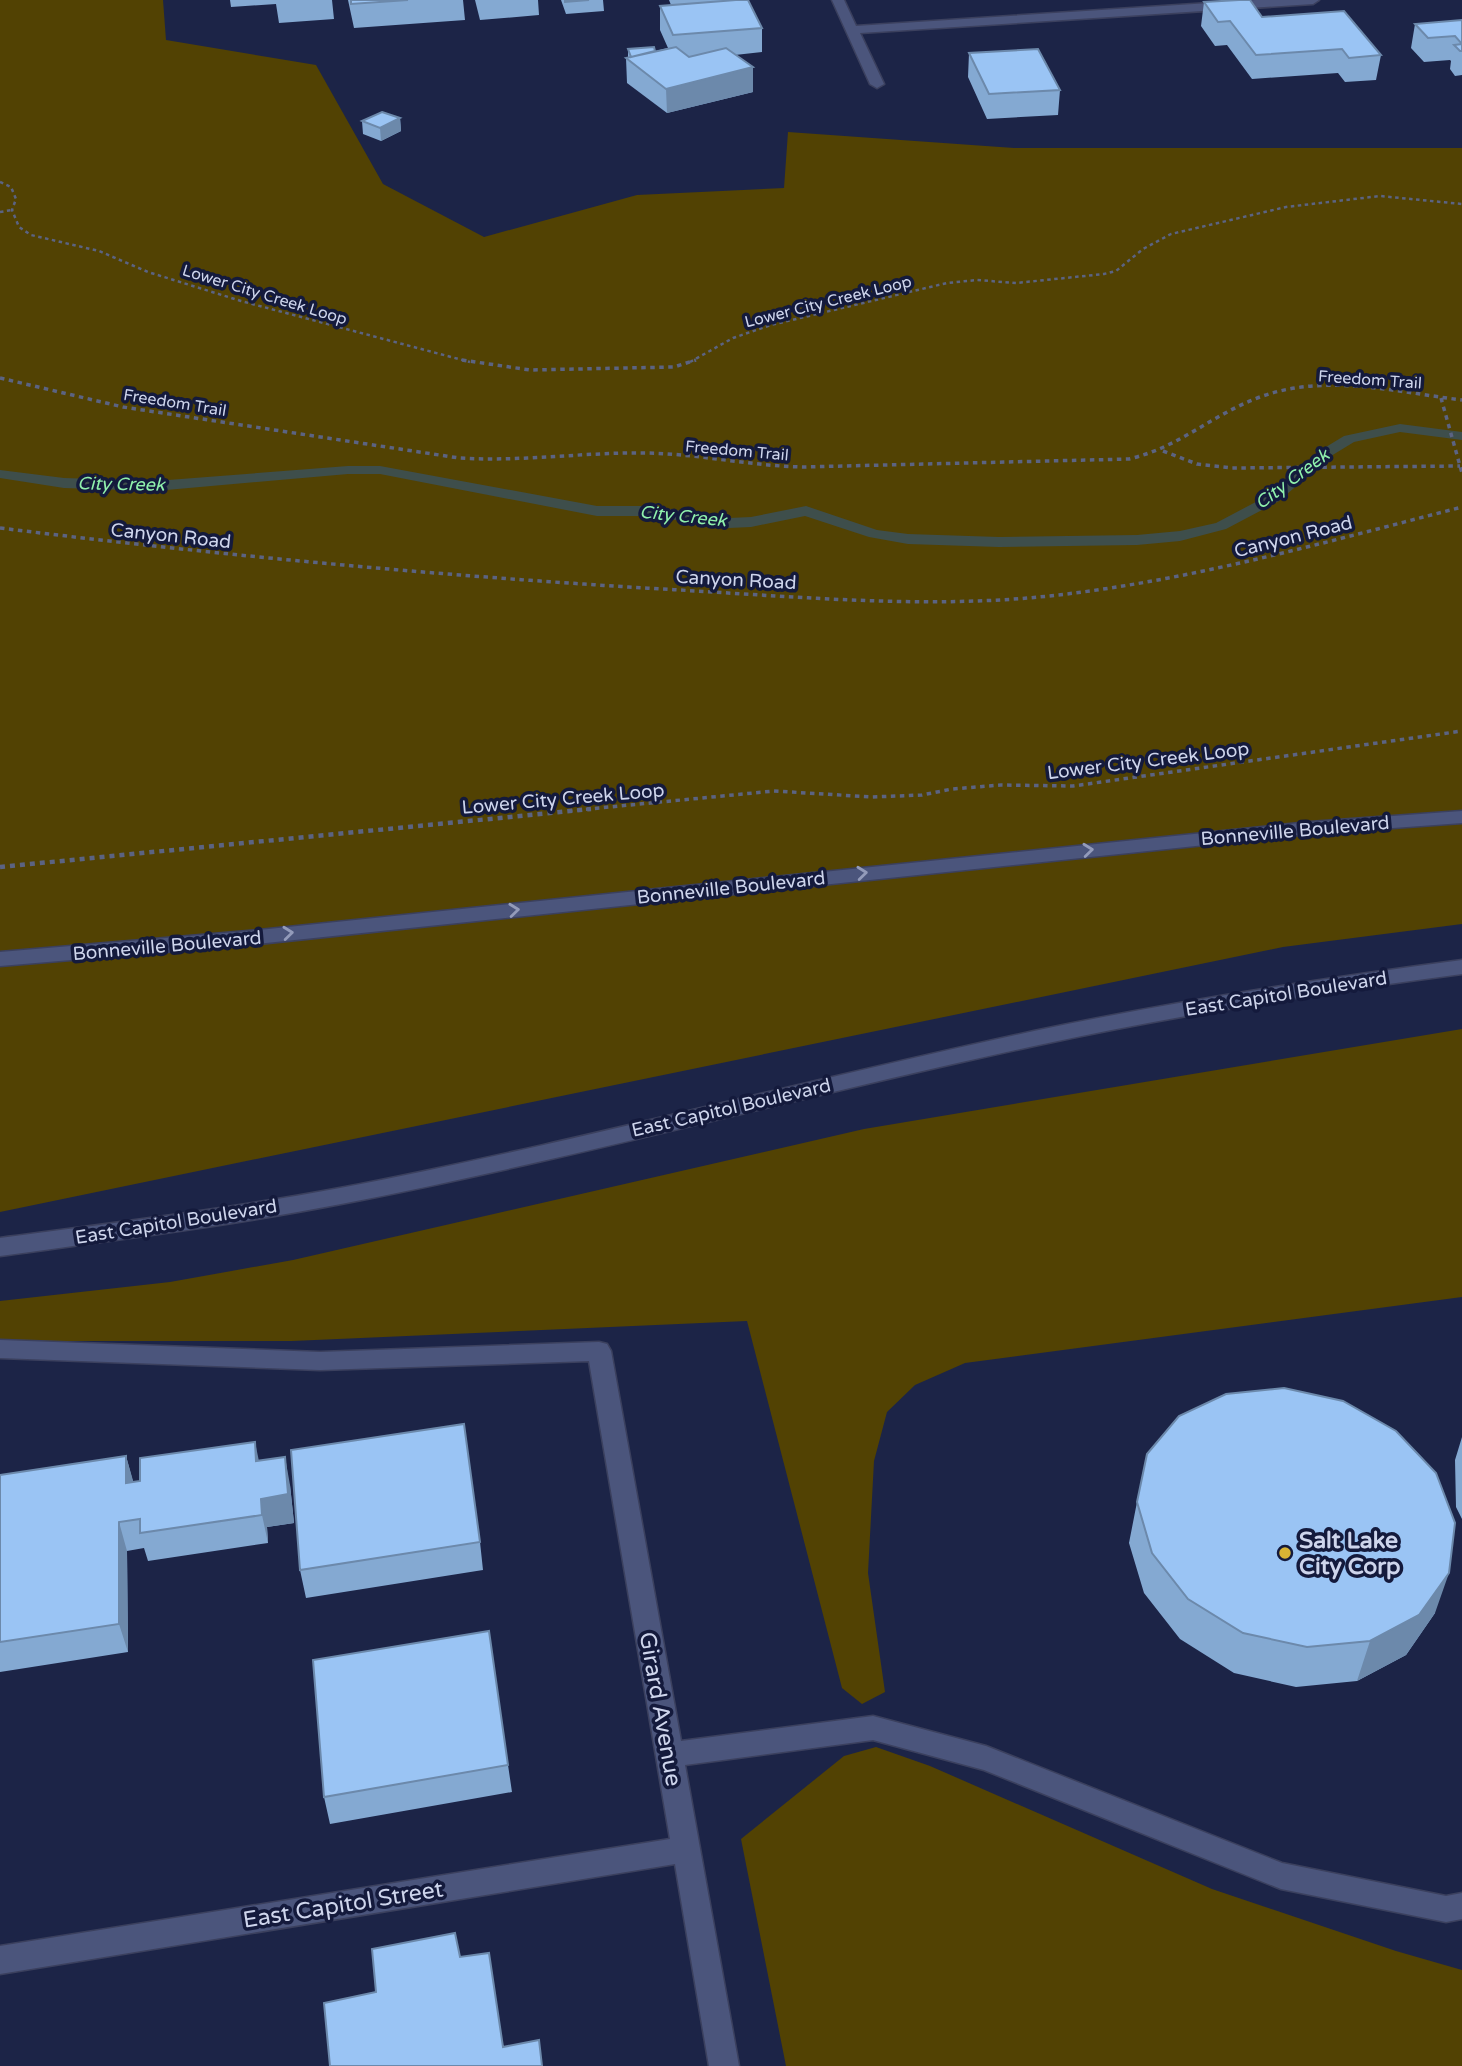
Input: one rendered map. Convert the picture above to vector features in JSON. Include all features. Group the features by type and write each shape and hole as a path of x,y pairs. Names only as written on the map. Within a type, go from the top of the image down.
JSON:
{"street":[{"path":"838,0 877,84"},
{"path":"853,30 1313,0"},
{"name":"Bonneville Boulevard","path":"0,959 248,938 1310,828 1462,817"},
{"name":"East Capitol Boulevard","path":"0,1247 195,1220 382,1188 915,1065 1130,1019 1282,991 1462,967"},
{"name":"Girard Avenue","path":"0,1349 320,1361 599,1351 724,2066"},
{"path":"670,1755 873,1728 986,1758 1281,1876 1446,1909 1462,1906"},
{"name":"East Capitol Street","path":"0,1960 686,1849"}],"path":[{"name":"Lower City Creek Loop","path":"0,182 11,187 16,200 12,210 19,227 31,234 108,254 148,272 230,298 424,351 481,364 530,370 674,367 698,359 733,338 771,325 947,283 977,280 1016,283 1046,281 1116,271 1143,249 1171,234 1286,207 1397,196 1462,204"},
{"path":"0,212 12,210"},
{"name":"Freedom Trail","path":"0,378 123,407 459,458 494,460 649,453 765,466 803,467 1112,460 1163,451 1241,405 1284,390 1304,387 1364,387 1462,400"},
{"path":"1441,398 1462,473"},
{"path":"1163,451 1215,467 1460,466"},
{"name":"Canyon Road","path":"0,528 184,551 546,582 864,601 957,603 1050,596 1211,571 1462,507"},
{"name":"Lower City Creek Loop","path":"0,867 656,804 730,794 774,791 872,797 922,795 951,789 1000,785 1073,786 1462,731"}],"shaded area":[{"path":"0,0 163,0 166,40 316,65 383,184 484,237 637,195 784,188 788,132 1014,148 1462,148 1462,924 1283,947 0,1212"},
{"path":"1462,1029 1462,1297 965,1363 915,1385 887,1412 874,1461 868,1573 885,1692 862,1704 842,1688 747,1321 292,1341 0,1341 0,1301 170,1282 293,1260 864,1129"},
{"path":"876,1747 930,1766 1212,1889 1396,1951 1462,1970 1462,2066 786,2066 741,1839 844,1756"}],"building":[{"path":"351,0 408,0 351,4"},
{"path":"748,0 762,28 673,35 660,6"},
{"path":"1250,0 1262,17 1344,11 1381,55 1349,58 1342,49 1256,55 1230,21 1218,22 1204,2"},
{"path":"1462,20 1462,44 1455,36 1428,38 1415,24"},
{"path":"1462,44 1462,51 1454,45"},
{"path":"654,47 655,51 631,57 628,49"},
{"path":"676,47 689,57 726,48 753,67 666,89 626,58"},
{"path":"1038,49 1060,90 989,94 969,53"},
{"path":"382,112 400,118 380,128 362,121"},
{"name":"Salt Lake City Corp","path":"1284,1388 1343,1401 1396,1431 1436,1473 1455,1523 1449,1573 1419,1615 1370,1641 1307,1647 1243,1633 1188,1599 1152,1553 1137,1502 1147,1454 1179,1416 1226,1394"},
{"path":"464,1424 480,1542 300,1570 291,1450"},
{"path":"255,1442 256,1461 285,1457 288,1494 261,1499 262,1515 140,1533 140,1519 119,1522 119,1624 0,1642 0,1475 126,1456 126,1483 140,1481 140,1458"},
{"path":"489,1631 508,1765 324,1797 313,1660"},
{"path":"455,1933 460,1957 489,1953 503,2047 539,2040 542,2066 330,2066 324,2003 376,1992 372,1949"}],"waterway":[{"name":"City Creek","path":"0,474 64,483 155,486 348,470 380,470 597,511 649,511 729,523 751,522 806,511 874,534 908,539 999,542 1137,540 1180,536 1221,526 1274,498 1326,453 1349,439 1400,428 1462,436"}],"place":[{"name":"Salt Lake City Corp","path":"1285,1553"}]}
